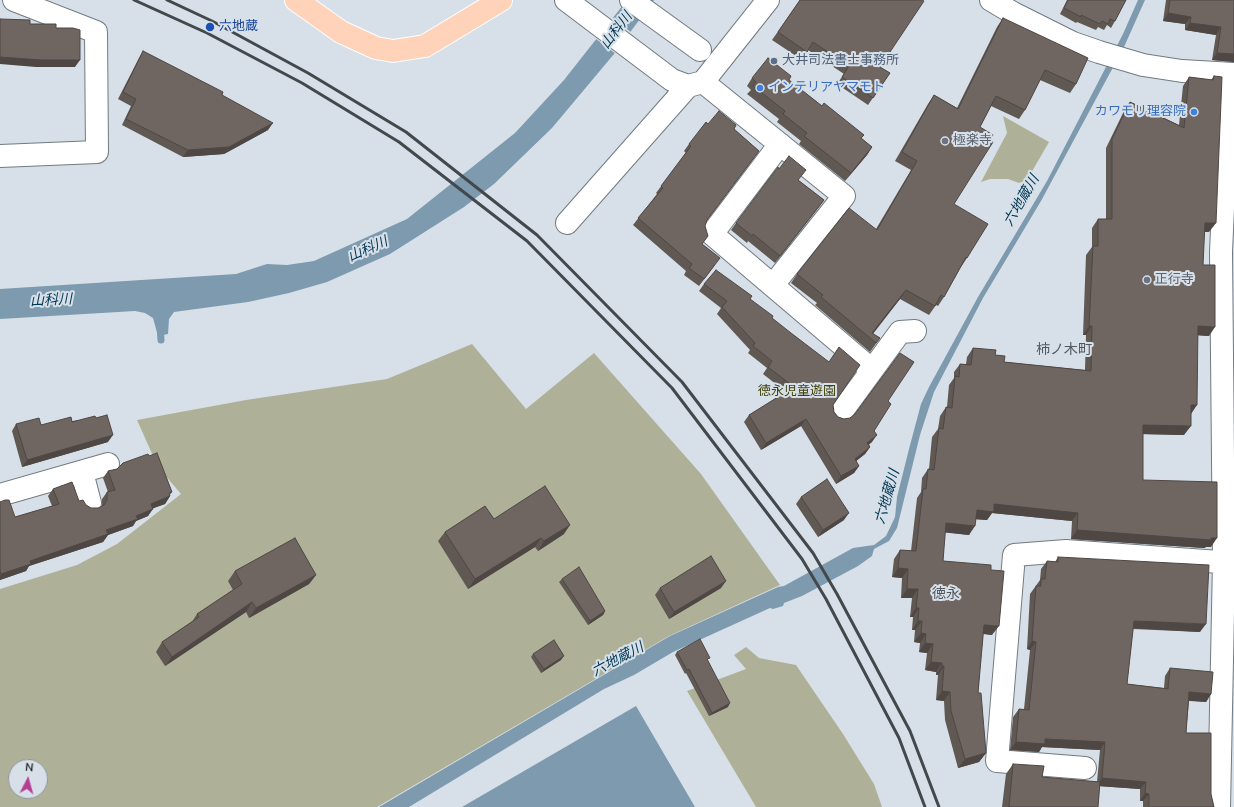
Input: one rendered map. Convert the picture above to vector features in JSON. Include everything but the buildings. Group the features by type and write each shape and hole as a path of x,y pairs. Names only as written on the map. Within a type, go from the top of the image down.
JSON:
{"main road":[{"path":"296,0 341,32 376,48 393,51 425,46 501,0"}],"street":[{"path":"0,156 97,152 96,32 14,0"},
{"path":"566,0 780,144 844,196 773,286"},
{"path":"632,0 700,50"},
{"path":"567,223 688,83 768,0"},
{"path":"991,0 1013,13 1067,40 1099,52 1128,60 1182,71 1231,74 1228,252 1229,563 1219,807"},
{"path":"780,144 712,234 872,370"},
{"path":"840,414 900,332 916,331"},
{"path":"0,495 108,464"},
{"path":"82,472 90,503"},
{"path":"1085,768 997,760 1014,555 1066,551 1229,563"}],"green space":[{"path":"1003,116 1049,142 1027,180 1019,183 1008,179 990,179 981,182 1007,133"},
{"path":"472,344 526,409 594,353 701,474 780,585 669,636 377,807 0,807 0,589 77,565 117,544 181,494 158,467 137,420 246,400 387,379"},
{"path":"746,647 759,658 796,665 843,734 874,784 882,807 756,807 687,691 746,669 734,655"}],"water":[{"name":"山科川","path":"627,0 654,0 614,54 552,128 494,184 464,207 390,254 327,282 289,293 248,302 174,312 169,319 168,334 158,336 153,318 145,313 135,311 0,319 0,289 236,274 267,264 287,265 314,261 407,219 515,133 564,80"},
{"path":"1138,0 1145,0 1124,47 1041,201 983,298 934,392 920,435 897,528 889,541 874,549 872,556 858,566 802,596 784,603 783,606 773,609 770,608 673,652 634,675 604,689 409,807 379,807 670,636 778,587 784,586 853,548 874,545 886,536 895,517 897,497 921,404 978,297 1047,181 1123,34"},
{"path":"636,706 695,807 462,807"}],"pier":[{"path":"612,17 632,33 616,54 596,39"}],"waterway":[{"path":"160,326 161,340"}],"railway":[{"path":"134,0 207,33 302,83 399,142 527,241 672,388 802,559 826,599 899,738 925,807"},
{"path":"167,0 212,21 308,73 406,132 537,235 682,382 813,553 837,594 910,731 939,807"}],"place":[{"name":"六地蔵","path":"210,27"},
{"name":"大井司法書士事務所","path":"774,61"},
{"name":"インテリアヤマモト","path":"760,88"},
{"name":"カワモリ理容院","path":"1194,112"},
{"name":"極楽寺","path":"945,141"},
{"name":"正行寺","path":"1147,280"}],"district":[{"name":"柿ノ木町","path":"1064,351"},
{"name":"徳永","path":"946,595"}],"water label":[{"name":"六地蔵川","path":"1022,201"},
{"name":"六地蔵川","path":"888,497"},
{"name":"六地蔵川","path":"618,660"}],"park label":[{"name":"徳永児童遊園","path":"797,392"}]}
